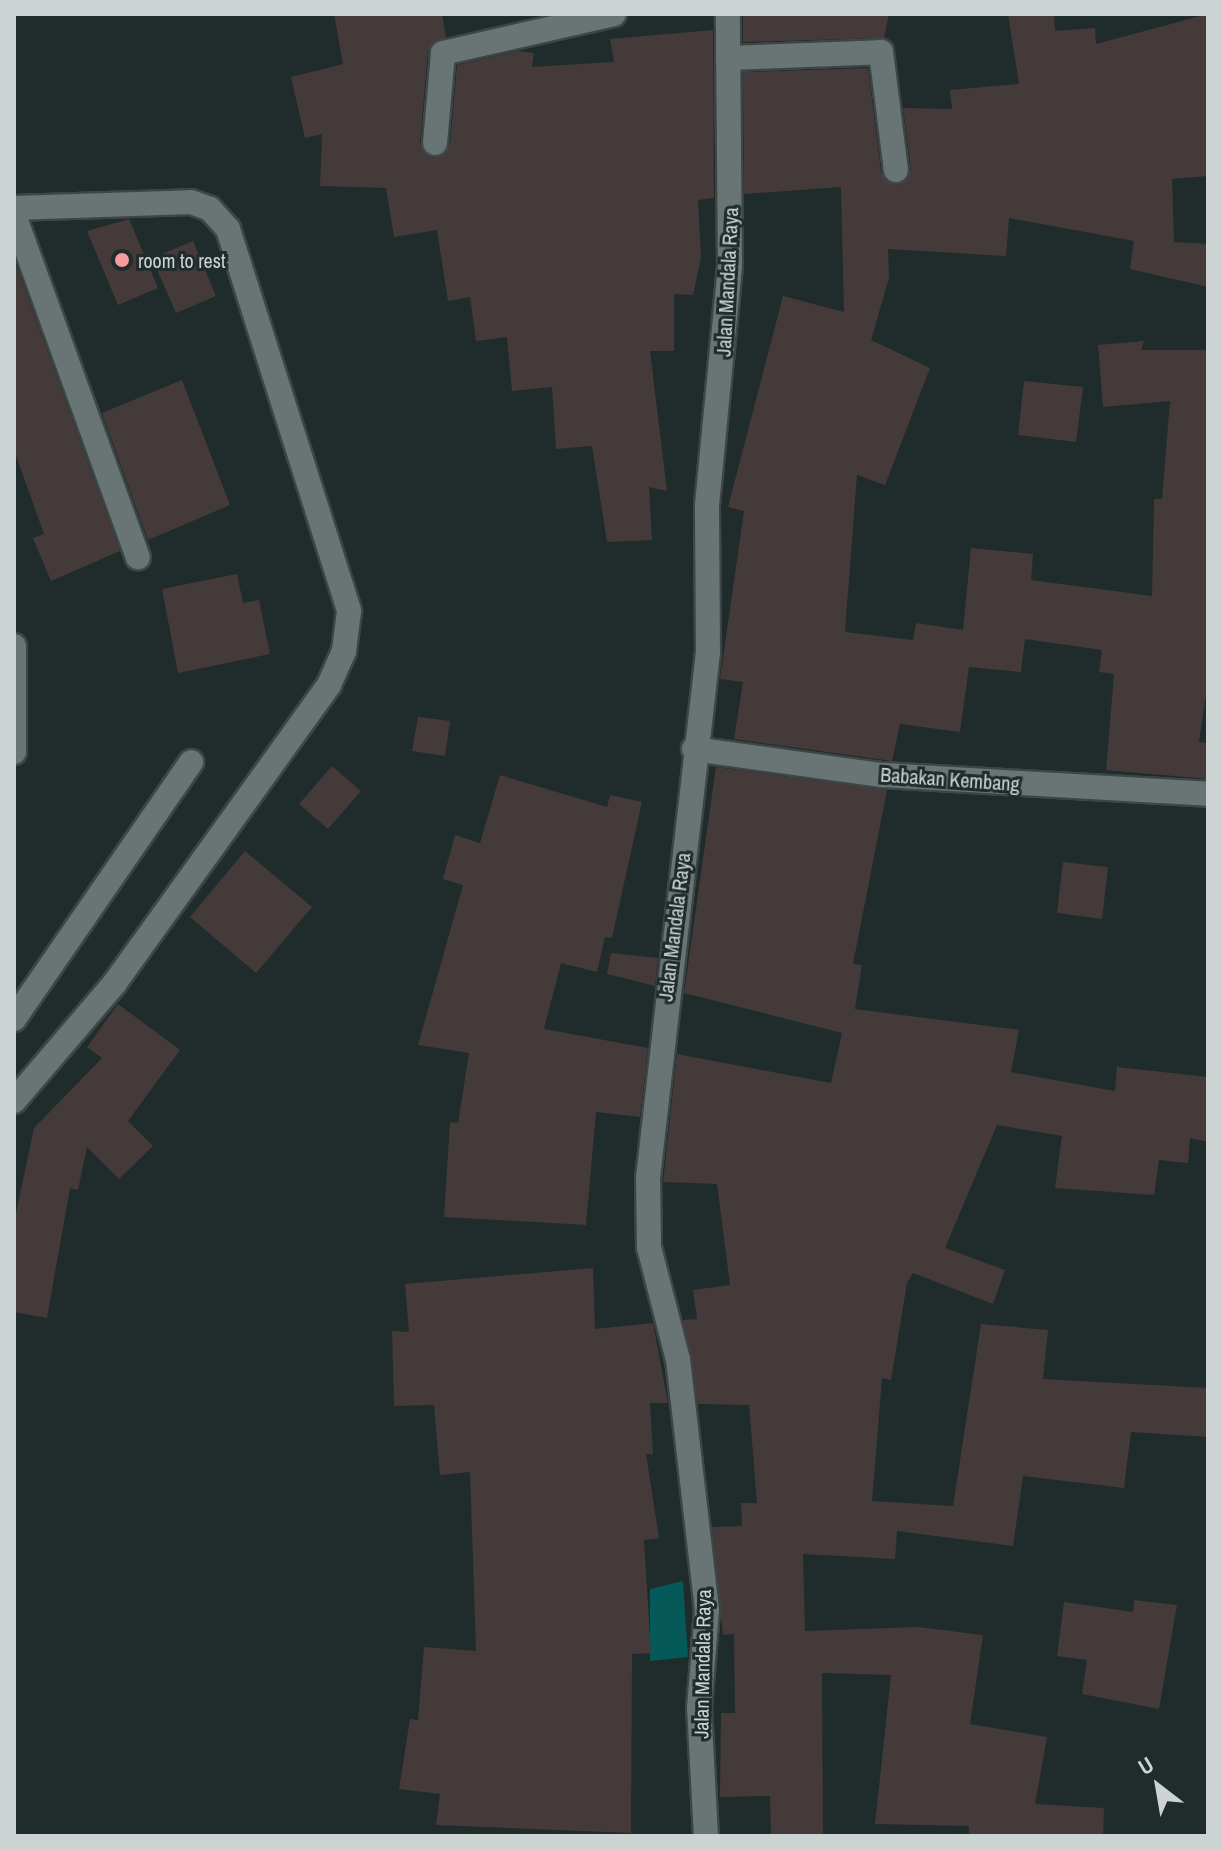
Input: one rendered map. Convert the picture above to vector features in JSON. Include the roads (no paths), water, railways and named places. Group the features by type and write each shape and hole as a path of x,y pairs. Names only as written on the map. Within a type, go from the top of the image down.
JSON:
{"street":[{"path":"435,143 443,53 614,14"},
{"name":"Jalan Mandala Raya","path":"706,1836 699,1708 707,1610 678,1360 649,1247 648,1178 694,749 708,652 707,505 730,266 728,14"},
{"path":"728,58 881,52 896,170"},
{"path":"14,208 191,202 228,229 349,611 344,651 329,685 114,984 14,1101"},
{"path":"14,215 138,557"},
{"path":"14,646 17,697 14,752"},
{"name":"Babakan Kembang","path":"694,749 882,775 1208,794"},
{"path":"14,1019 191,762"}],"water":[{"path":"683,1581 688,1657 650,1661 650,1589"}],"place":[{"name":"room to rest","path":"122,260"}]}
